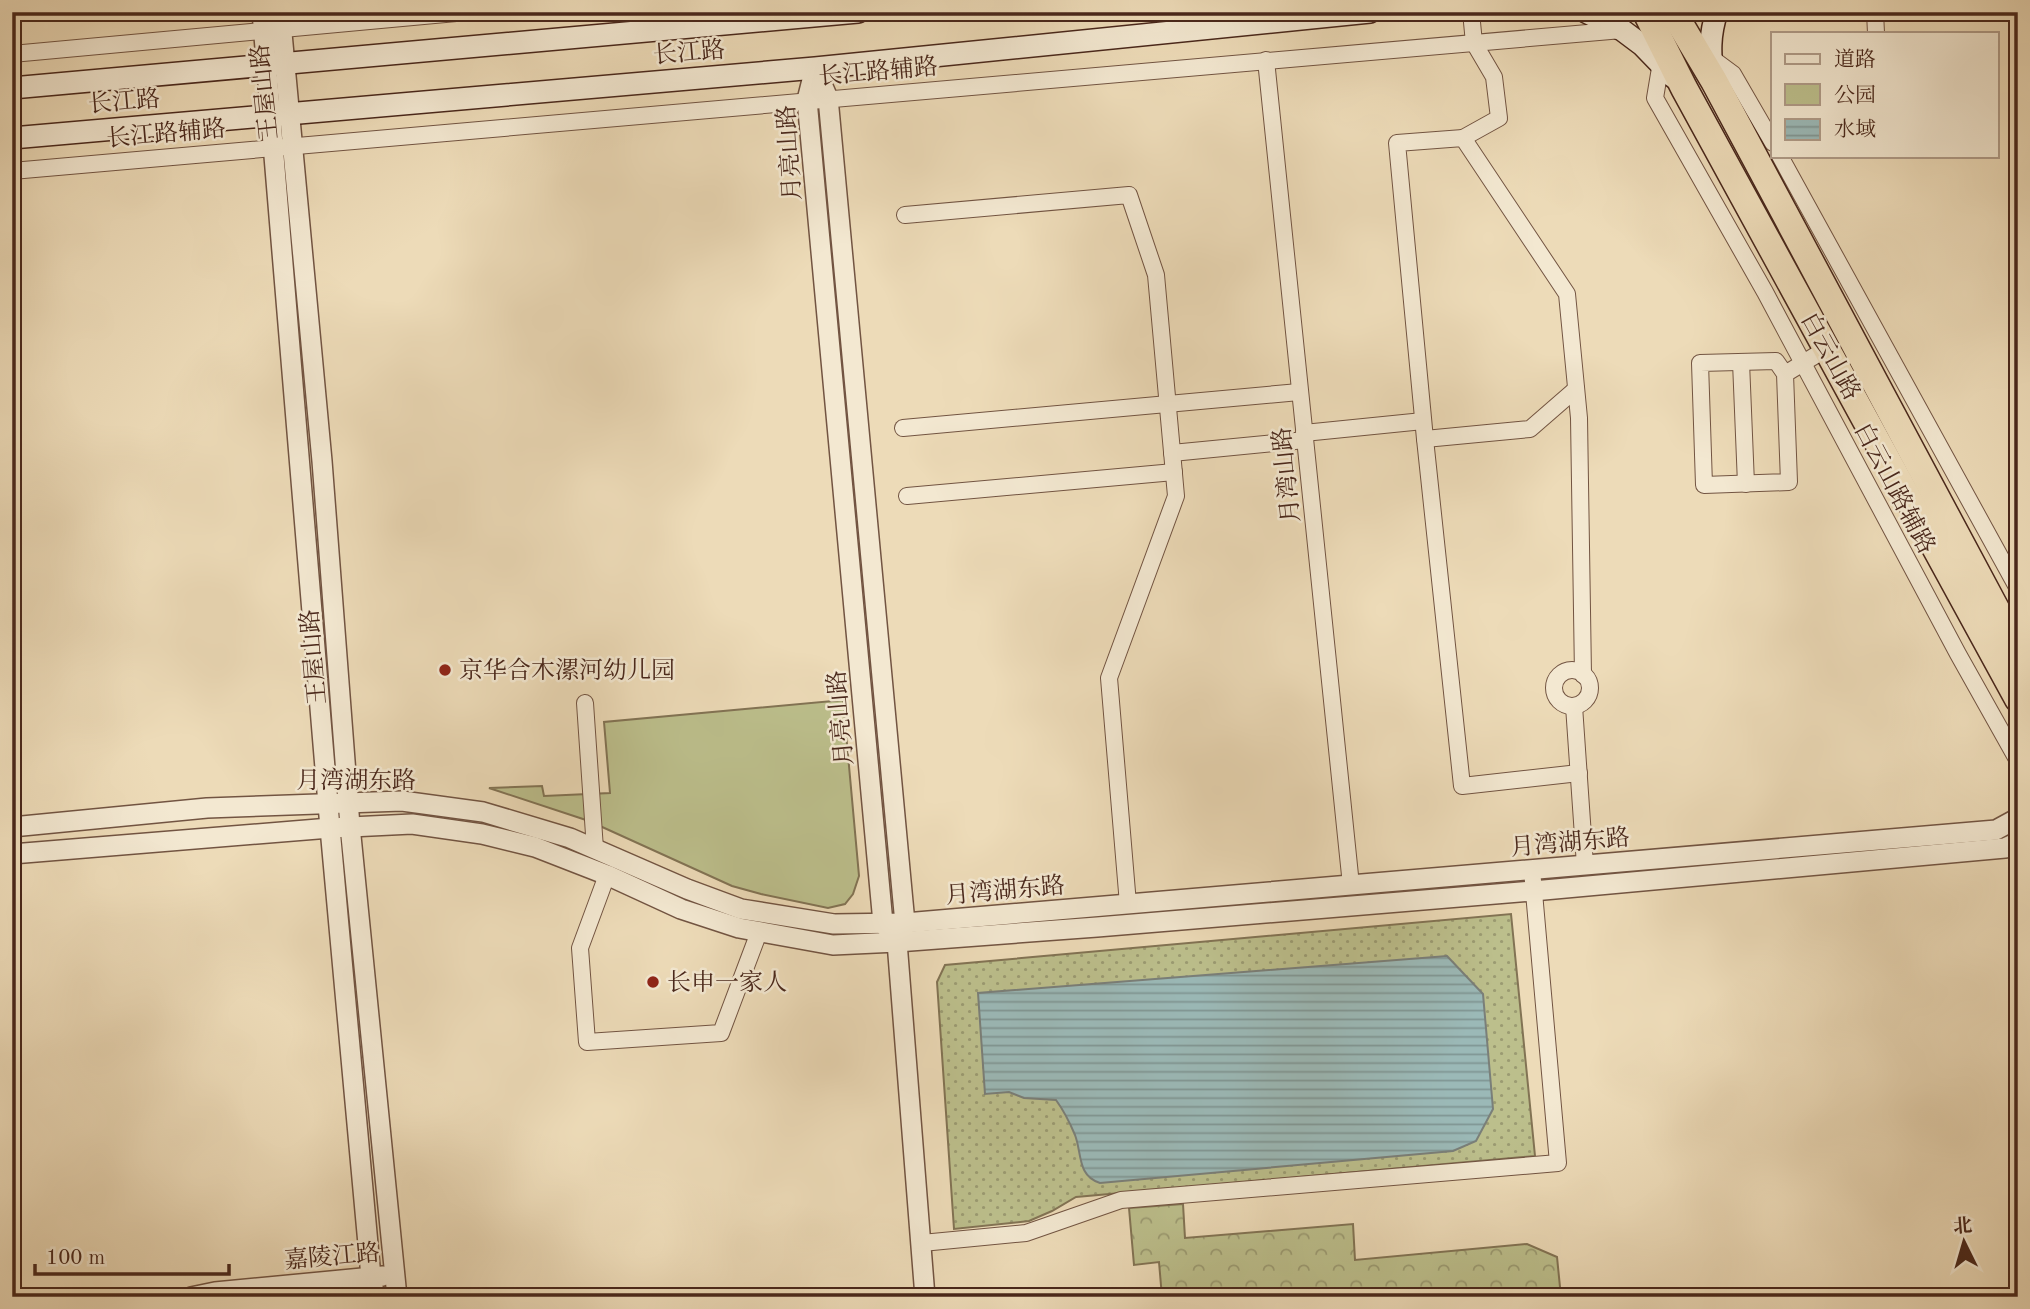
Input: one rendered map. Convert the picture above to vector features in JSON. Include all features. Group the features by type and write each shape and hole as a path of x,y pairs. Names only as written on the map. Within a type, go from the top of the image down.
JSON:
{"highway":[{"name":"白云山路","path":"1646,12 1688,58 1684,88 2018,699"},
{"name":"白云山路","path":"1673,12 1688,58 2018,650"}],"main road":[{"name":"长江路","path":"12,88 276,64 670,20 858,12"},
{"name":"长江路","path":"12,138 815,68 1370,12"},
{"path":"1586,12 1622,30 1642,46 1688,58 1711,29 1717,12"}],"street":[{"path":"12,54 272,21 467,12"},
{"path":"1471,12 1474,43 1494,77 1499,118 1463,138 1398,143 1423,421 1462,786 1579,773"},
{"path":"1875,12 1876,32"},
{"name":"王屋山路","path":"272,21 280,113 273,146 330,828 375,1297"},
{"name":"长江路辅路","path":"12,171 273,146 1622,30"},
{"path":"1688,58 1733,74 1771,140"},
{"name":"白云山路辅路","path":"1688,58 1655,98 1765,292 2018,761"},
{"name":"月湾山路","path":"1266,60 1351,885"},
{"name":"月亮山路","path":"815,68 828,98 905,923 897,942 925,1297"},
{"name":"月亮山路","path":"815,68 807,100 884,923 897,942"},
{"name":"王屋山路","path":"280,113 293,145 322,461 350,827 397,1297"},
{"path":"1463,138 1567,294 1579,418 1583,675"},
{"path":"1781,158 2016,581 1987,592"},
{"path":"905,215 1129,195 1156,275 1176,496 1109,678 1128,904"},
{"path":"1785,374 1826,349"},
{"path":"1776,361 1785,374 1789,482 1703,485 1700,363 1776,361"},
{"path":"1741,362 1746,484"},
{"path":"1425,439 1530,429 1576,389"},
{"path":"903,428 1299,392"},
{"path":"1172,453 1423,421"},
{"path":"907,496 1174,472"},
{"path":"1572,670 1583,675 1589,684 1588,696 1574,706 1558,700 1554,690 1557,678 1572,670"},
{"path":"585,703 595,849"},
{"path":"1574,706 1585,865"},
{"name":"月湾湖东路","path":"12,827 207,808 402,800 482,812 570,838 687,889 741,909 834,924 905,923 1996,830 2015,825"},
{"name":"月湾湖东路","path":"12,854 330,828 412,824 482,834 535,847 607,875 681,909 759,932 833,945 1533,891 2005,848 2018,842"},
{"path":"922,1243 1026,1233 1121,1200 1558,1163 1532,870"},
{"path":"607,875 580,948 587,1042 721,1033 759,932"},
{"name":"嘉陵江路","path":"191,1297 215,1292 395,1275"}],"green space":[{"path":"843,700 859,876 853,894 845,904 828,908 732,886 589,821 489,788 542,786 544,796 610,793 604,722"},
{"path":"1511,914 1535,1156 1076,1197 1029,1221 954,1229 937,982 945,965"},
{"path":"1183,1204 1185,1238 1353,1224 1355,1260 1527,1244 1557,1257 1561,1297 1162,1297 1159,1262 1134,1265 1129,1208"}],"water":[{"path":"1447,956 1483,994 1493,1109 1476,1141 1453,1151 1100,1183 1087,1175 1075,1135 1056,1100 1024,1098 1009,1092 985,1094 978,993"}],"place":[{"name":"京华合木漯河幼儿园","path":"445,670"},
{"name":"长申一家人","path":"653,982"}]}
